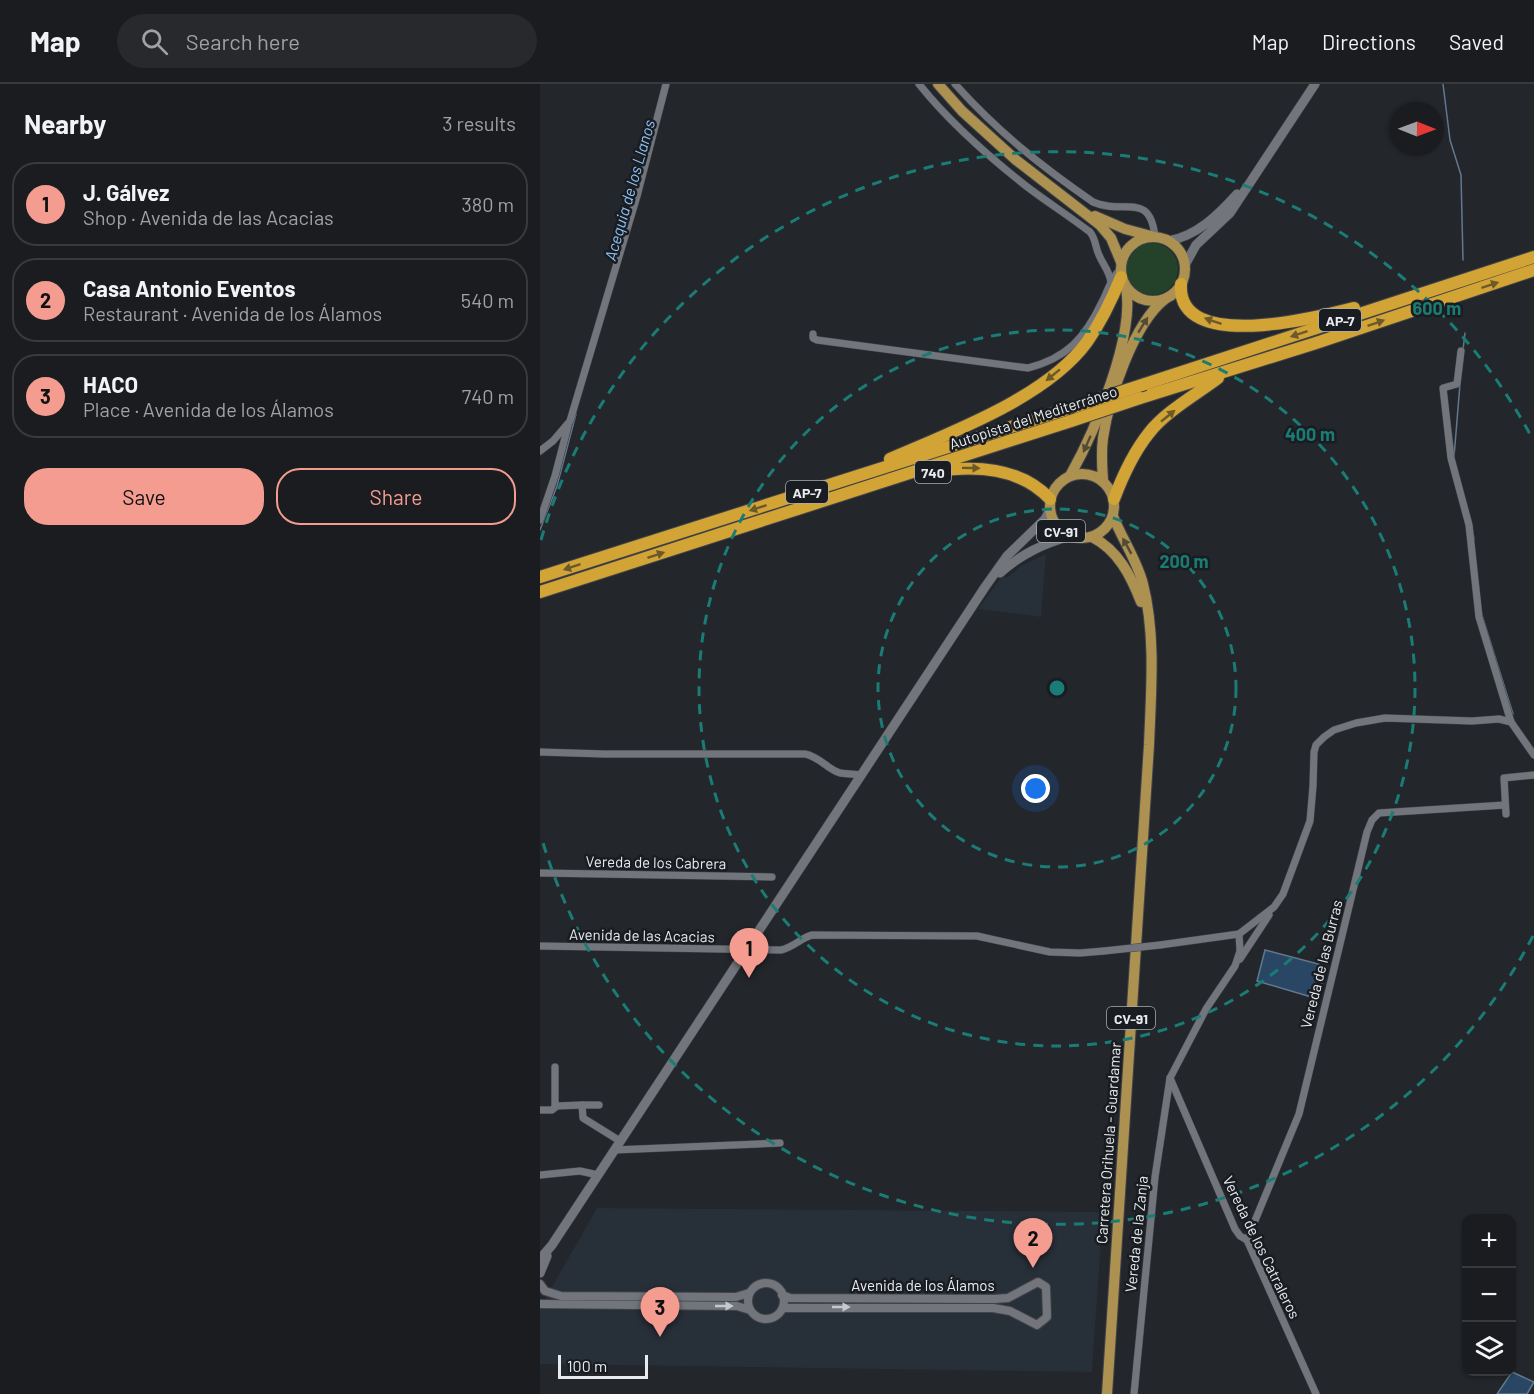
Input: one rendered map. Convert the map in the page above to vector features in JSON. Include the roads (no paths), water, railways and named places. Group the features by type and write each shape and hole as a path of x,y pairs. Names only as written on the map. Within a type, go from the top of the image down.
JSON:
{"highway":[{"path":"1181,284 1182,301 1193,313 1222,325 1250,326 1317,317 1370,304 1534,256"},
{"name":"Autopista del Mediterráneo","path":"540,577 1074,407 1534,256"},
{"name":"Autopista del Mediterráneo","path":"540,592 1534,270"},
{"path":"847,480 883,461 955,430 1026,394 1049,379 1086,343 1114,295 1120,274"},
{"path":"1114,499 1127,466 1150,431 1228,371"},
{"name":"740","path":"812,504 954,468 1003,472 1029,482 1040,489 1050,505"}],"main road":[{"name":"CV-91","path":"938,84 962,111 1016,160 1077,205 1111,238 1128,311 1118,357 1095,424 1071,474 1054,488 1050,505 1053,521 1060,530 1070,536 1082,539 1092,537 1105,530 1113,516 1114,499"},
{"path":"1185,265 1196,246 1230,213 1315,84"},
{"path":"1168,241 1182,238 1209,222 1236,195 1270,152"},
{"name":"CV-91","path":"1077,205 1103,221 1168,241"},
{"path":"1154,237 1142,238 1132,244 1125,252 1120,274 1140,299 1158,301 1167,298"},
{"path":"1103,480 1101,459 1103,438 1120,377 1139,330 1156,306 1175,292 1184,275 1185,265 1182,255 1168,241"},
{"path":"1071,474 1094,475 1103,480 1114,499"},
{"path":"540,1259 552,1245 985,587 1007,556 1045,519 1050,505"},
{"name":"Carretera Orihuela - Guardamar","path":"1107,1394 1149,745 1151,642 1143,584 1133,556 1113,516"},
{"path":"985,587 1016,558 1044,544 1070,536"},
{"name":"Carretera Orihuela - Guardamar","path":"1092,537 1105,543 1114,552 1130,576 1144,610 1151,642"},
{"path":"540,1273 552,1245"}],"street":[{"path":"540,520 637,196 666,84"},
{"path":"919,84 941,110 988,154 1026,186 1090,232 1098,254 1106,266 1120,274"},
{"path":"955,84 981,113 1019,148 1093,202 1108,207 1142,208 1147,211 1154,223 1154,237"},
{"path":"1106,266 1120,274"},
{"path":"813,334 813,338 817,340 1028,368 1054,359 1075,344 1096,315 1120,274"},
{"path":"1461,351 1457,384 1443,388 1451,458 1469,525 1479,617 1511,722 1534,755"},
{"path":"540,451 553,441 570,421"},
{"name":"Vereda de la Zanja","path":"1134,1394 1155,1177 1170,1077 1206,1009 1283,894 1310,821 1316,745 1335,730 1356,723 1385,718 1465,721 1499,719 1511,722"},
{"path":"540,752 805,754 815,756 841,773 860,774"},
{"path":"1506,814 1504,778 1534,775"},
{"name":"Vereda de las Burras","path":"1247,1240 1299,1114 1367,832 1372,820 1379,813 1505,805"},
{"name":"Vereda de los Cabrera","path":"540,873 772,877"},
{"path":"1235,966 1240,951 1239,934 1274,907"},
{"name":"Avenida de las Acacias","path":"540,946 744,951 781,950 798,944 805,937 836,935 977,936 1050,952 1080,953 1239,934"},
{"path":"555,1066 555,1107"},
{"name":"Vereda de los Catraleros","path":"1170,1077 1235,1229 1247,1240 1316,1394"},
{"path":"582,1105 583,1118 606,1130 620,1141"},
{"path":"540,1110 599,1105"},
{"path":"614,1150 780,1143"},
{"path":"540,1175 580,1171 598,1175"},
{"name":"Avenida de los Álamos","path":"782,1295 790,1298 994,1299 1008,1298 1038,1282 1046,1287 1047,1317 1037,1324 1010,1311 993,1308 783,1308"},
{"path":"540,1296 736,1297 749,1293 758,1285 765,1283 776,1287 782,1295 783,1308 774,1316 764,1318 737,1306 540,1304"},
{"path":"540,1284 545,1291 561,1296"},
{"path":"749,1293 750,1310"}],"water":[{"path":"1265,950 1326,966 1318,999 1257,981"},
{"path":"1516,1374 1534,1382 1527,1394 1497,1394 1509,1376 1516,1376"}],"waterway":[{"path":"1443,84 1450,140 1461,175 1463,260"},
{"path":"1463,350 1465,333"},
{"path":"1454,457 1460,384"},
{"name":"Acequia de los Llanos","path":"540,530 557,486 576,414"},
{"path":"1470,517 1474,539"},
{"path":"1481,612 1513,714"}],"place":[{"name":"J. Gálvez","path":"749,978"},
{"name":"Casa Antonio Eventos","path":"1033,1268"},
{"name":"HACO","path":"660,1337"}]}
